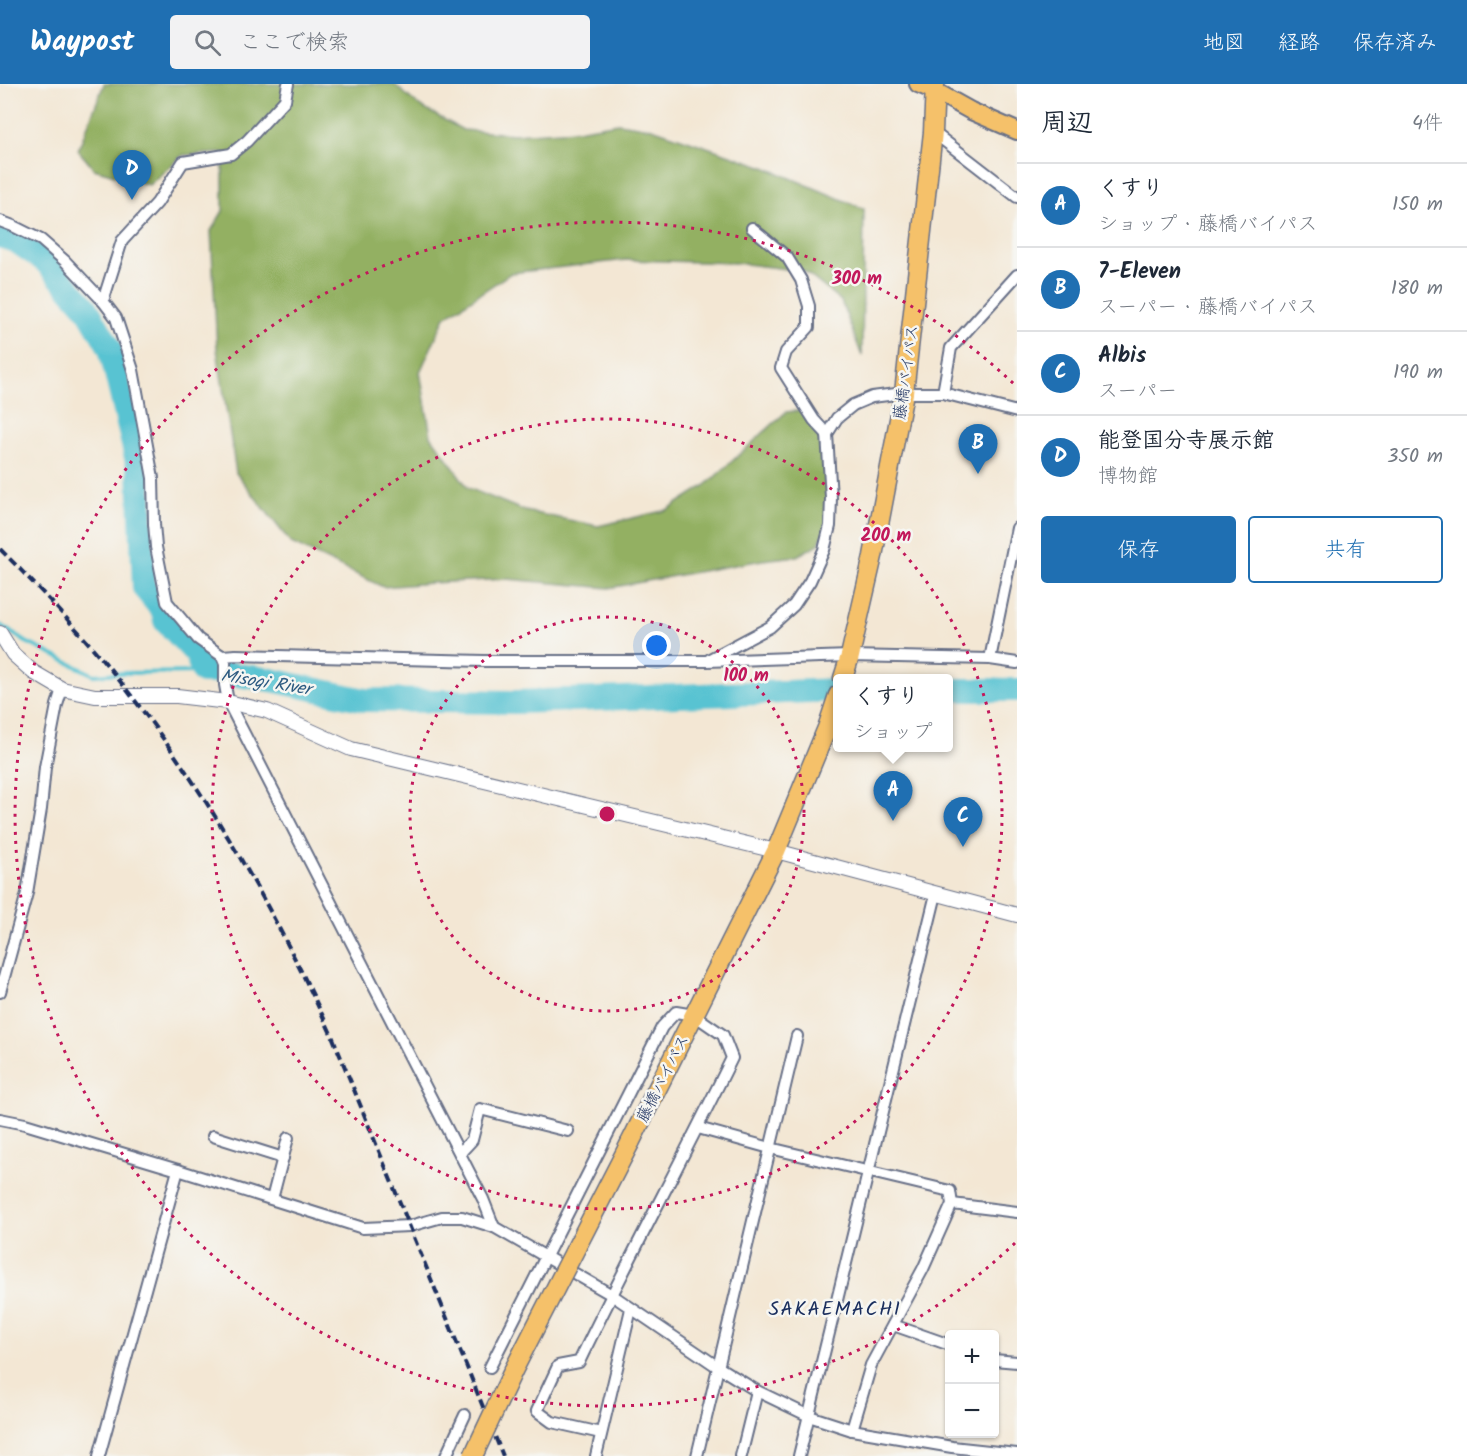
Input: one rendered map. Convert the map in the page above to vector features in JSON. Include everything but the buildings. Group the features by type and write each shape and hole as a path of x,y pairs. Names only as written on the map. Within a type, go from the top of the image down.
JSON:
{"highway":[{"name":"藤橋バイパス","path":"846,667 873,556 904,393 933,132 929,86"},
{"name":"藤橋バイパス","path":"473,1456 514,1369 776,851 828,728 833,710"}],"main road":[{"path":"929,86 971,111 1017,131"}],"street":[{"path":"103,301 122,241 157,203 183,162 231,154 247,141 285,100 288,84"},
{"path":"933,132 1017,197"},
{"path":"0,221 41,240 65,261 116,318 133,370 153,478 156,547 167,602 198,639 223,660 228,702 460,1153 494,1227"},
{"path":"752,228 787,257 801,280 809,306 809,327 786,352 782,368 814,420 827,434"},
{"path":"943,393 951,348 1017,275"},
{"path":"707,661 770,627 794,605 810,581 824,550 830,526 831,498 827,434 837,418 854,405 872,397 904,393 943,393 1017,412"},
{"path":"990,659 1017,528"},
{"path":"0,633 13,654 33,672 62,689 95,696 177,696 228,702 267,711 351,749 776,851 1017,915"},
{"path":"223,660 236,655 484,661 707,661 846,667 990,659 1017,663"},
{"path":"0,992 4,965 27,893 41,809 45,767 62,689"},
{"path":"799,1456 936,894"},
{"path":"489,1367 662,1027 676,1012 694,1015 723,1035 732,1058 579,1362 558,1366 537,1411 552,1422 601,1433"},
{"path":"697,1456 797,1036"},
{"path":"460,1153 472,1140 480,1109 568,1131"},
{"path":"0,1119 26,1124 363,1228 410,1226 442,1217 462,1217 494,1227 612,1295 757,1391 809,1416 852,1430 952,1447 1017,1454"},
{"path":"698,1128 770,1148 950,1191 952,1204 923,1269 871,1365 852,1430"},
{"path":"213,1136 283,1158"},
{"path":"272,1199 288,1138"},
{"path":"99,1456 178,1170"},
{"path":"952,1204 1017,1212"},
{"path":"596,1456 631,1309"},
{"path":"892,1325 945,1343"},
{"path":"999,1360 1017,1362"},
{"path":"741,1456 757,1391"},
{"path":"446,1456 465,1415"}],"green space":[{"path":"104,84 394,84 419,106 463,130 514,134 577,130 618,123 652,128 762,166 864,209 862,356 841,301 804,271 737,263 626,260 511,273 445,317 420,372 431,436 468,488 525,511 598,526 667,510 706,485 786,412 808,410 829,448 831,515 819,544 797,556 762,560 609,588 507,579 383,587 291,543 236,473 217,349 211,231 223,211 223,153 183,155 149,185 94,169 78,150"}],"waterway":[{"name":"Misogi River","path":"0,236 17,242 45,261 86,307 110,348 139,470 144,588 163,611 165,621 196,654 203,672 271,680 365,700 516,702 833,690"},
{"path":"0,625 26,642 94,675 203,672"},
{"name":"Misogi River","path":"953,690 1017,690"}],"railway":[{"path":"0,549 69,621 133,698 191,779 267,905 333,1038 503,1456"}],"place":[{"name":"能登国分寺展示館","path":"132,200"},
{"name":"7-Eleven","path":"978,474"},
{"name":"くすり","path":"893,821"},
{"name":"Albis","path":"963,847"}],"district":[{"name":"SAKAEMACHI","path":"835,1308"}]}
